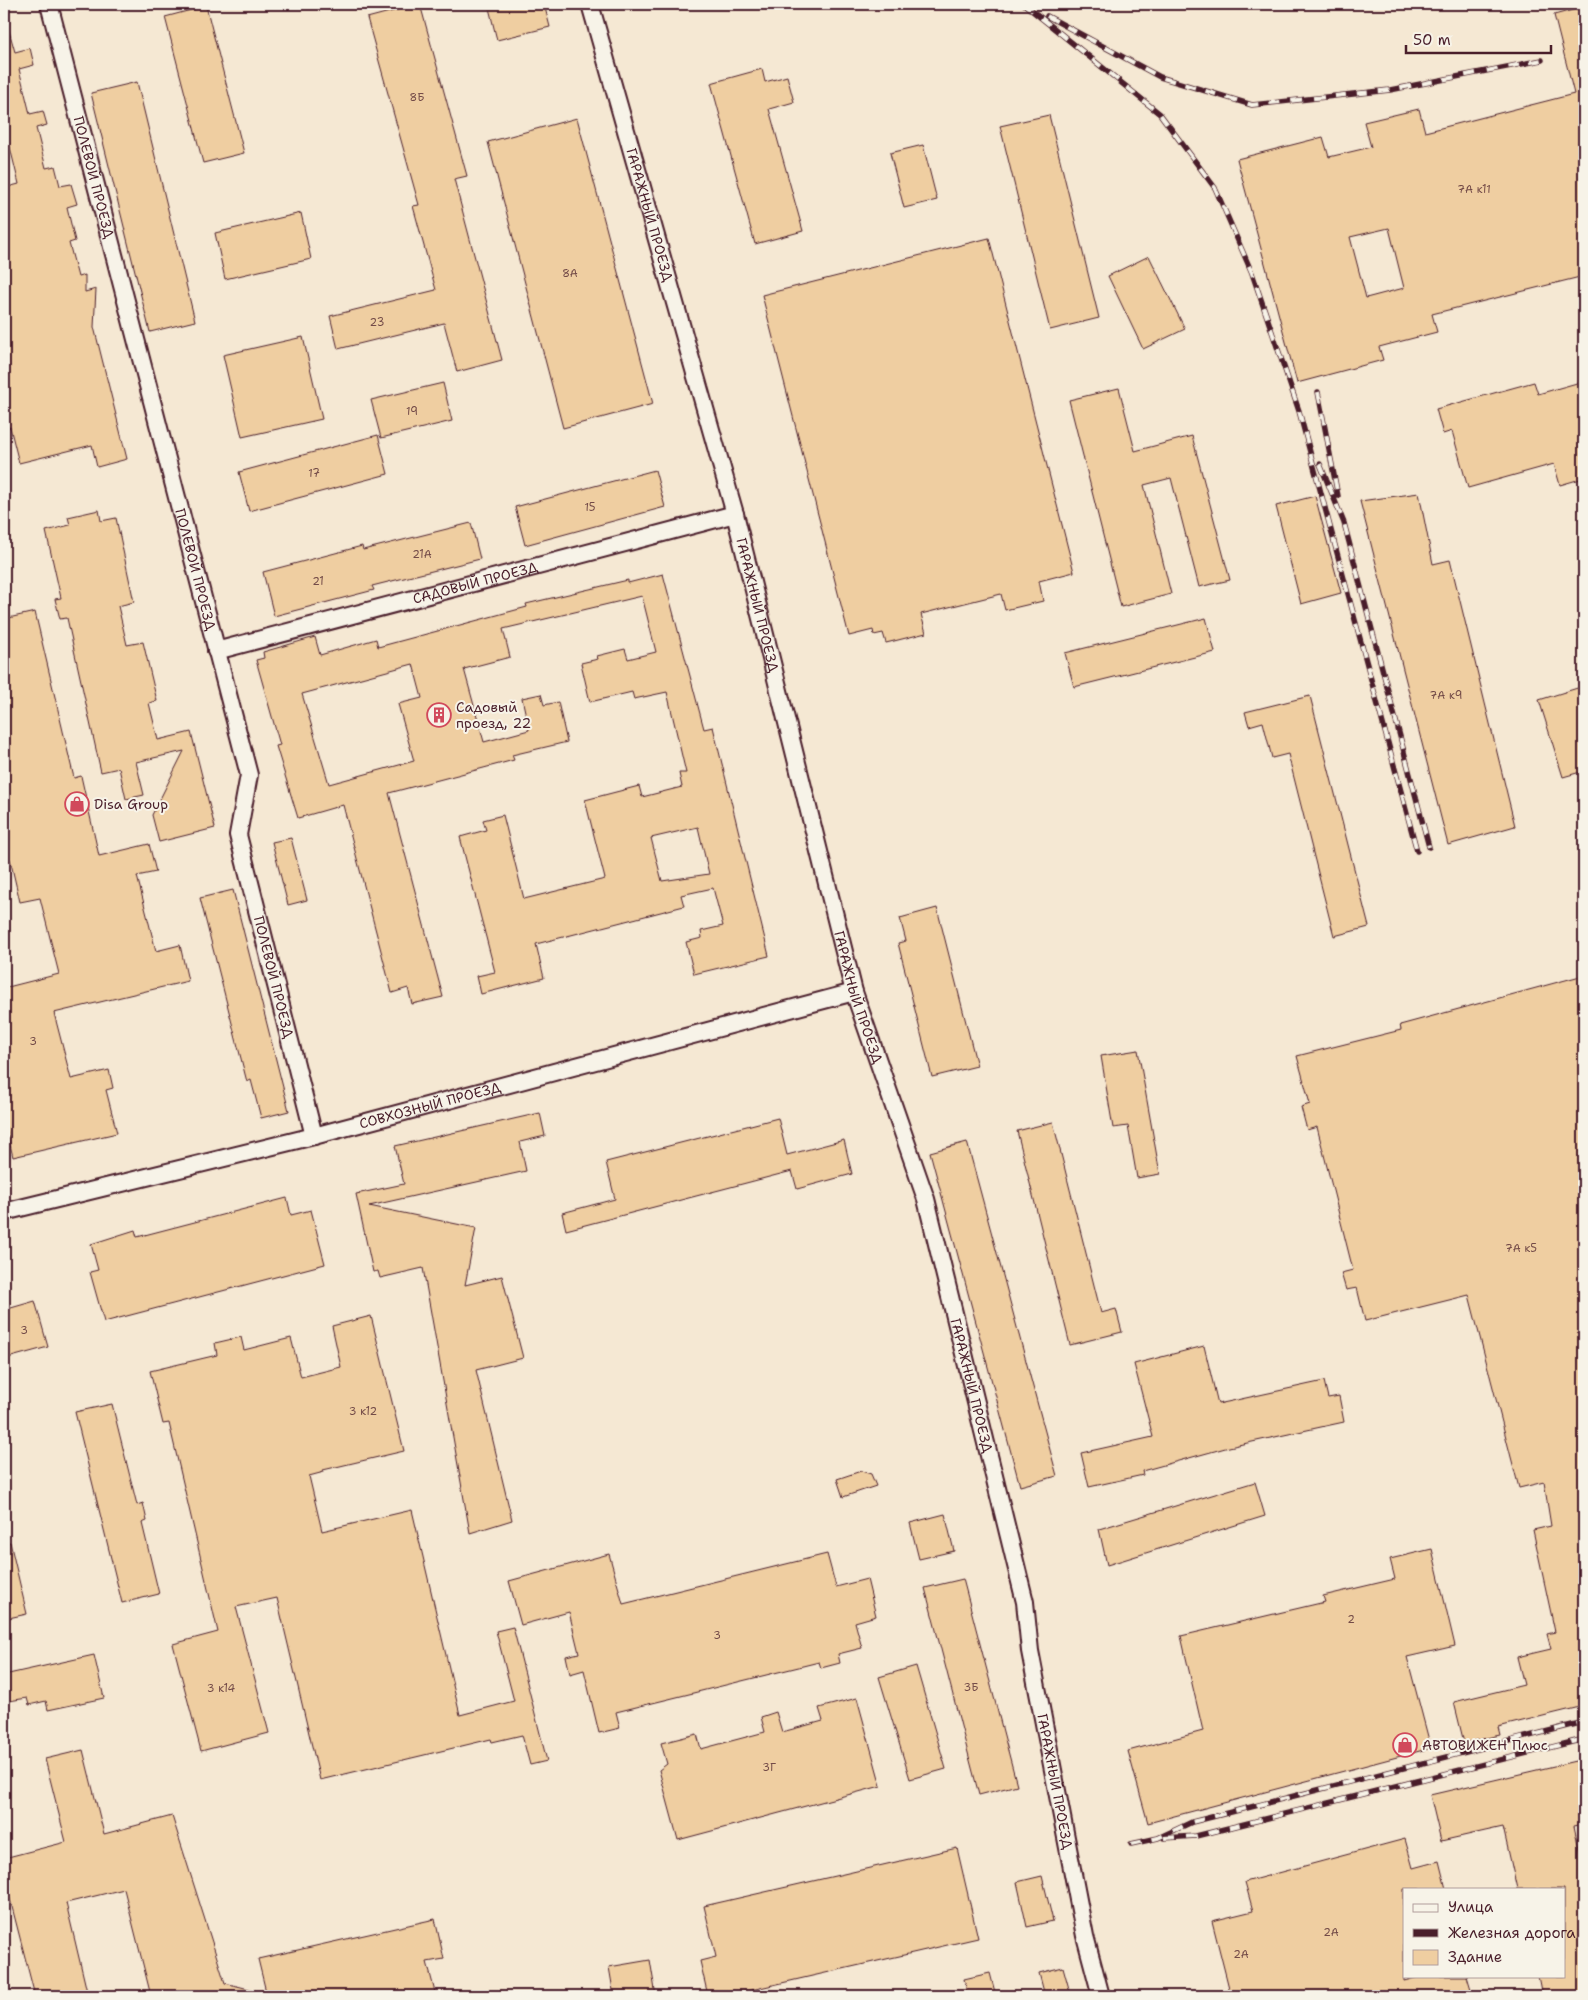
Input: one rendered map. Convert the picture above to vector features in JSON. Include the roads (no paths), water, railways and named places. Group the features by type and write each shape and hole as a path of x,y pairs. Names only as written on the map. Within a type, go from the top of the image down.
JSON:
{"street":[{"name":"ПОЛЕВОЙ ПРОЕЗД","path":"49,4 249,775 238,835 314,1136"},
{"name":"ГАРАЖНЫЙ ПРОЕЗД","path":"590,4 734,514 854,992 926,1199 936,1237 1025,1602 1030,1651 1046,1736 1085,1936 1100,1996"},
{"name":"САДОВЫЙ ПРОЕЗД","path":"216,652 734,514"},
{"name":"СОВХОЗНЫЙ ПРОЕЗД","path":"4,1212 314,1136 854,992"}],"railway":[{"path":"1024,4 1160,114 1215,188 1252,273 1299,411 1417,851"},
{"path":"1047,16 1160,77 1252,105 1390,90 1542,60"},
{"path":"1318,392 1338,496"},
{"path":"1320,464 1344,523 1429,847"},
{"path":"1131,1844 1158,1838 1192,1822 1584,1722"},
{"path":"1164,1838 1196,1836 1584,1739"}],"place":[{"name":"Садовый проезд, 22","path":"439,715"},
{"name":"Disa Group","path":"77,804"},
{"name":"АВТОВИЖЕН Плюс","path":"1405,1745"}]}
